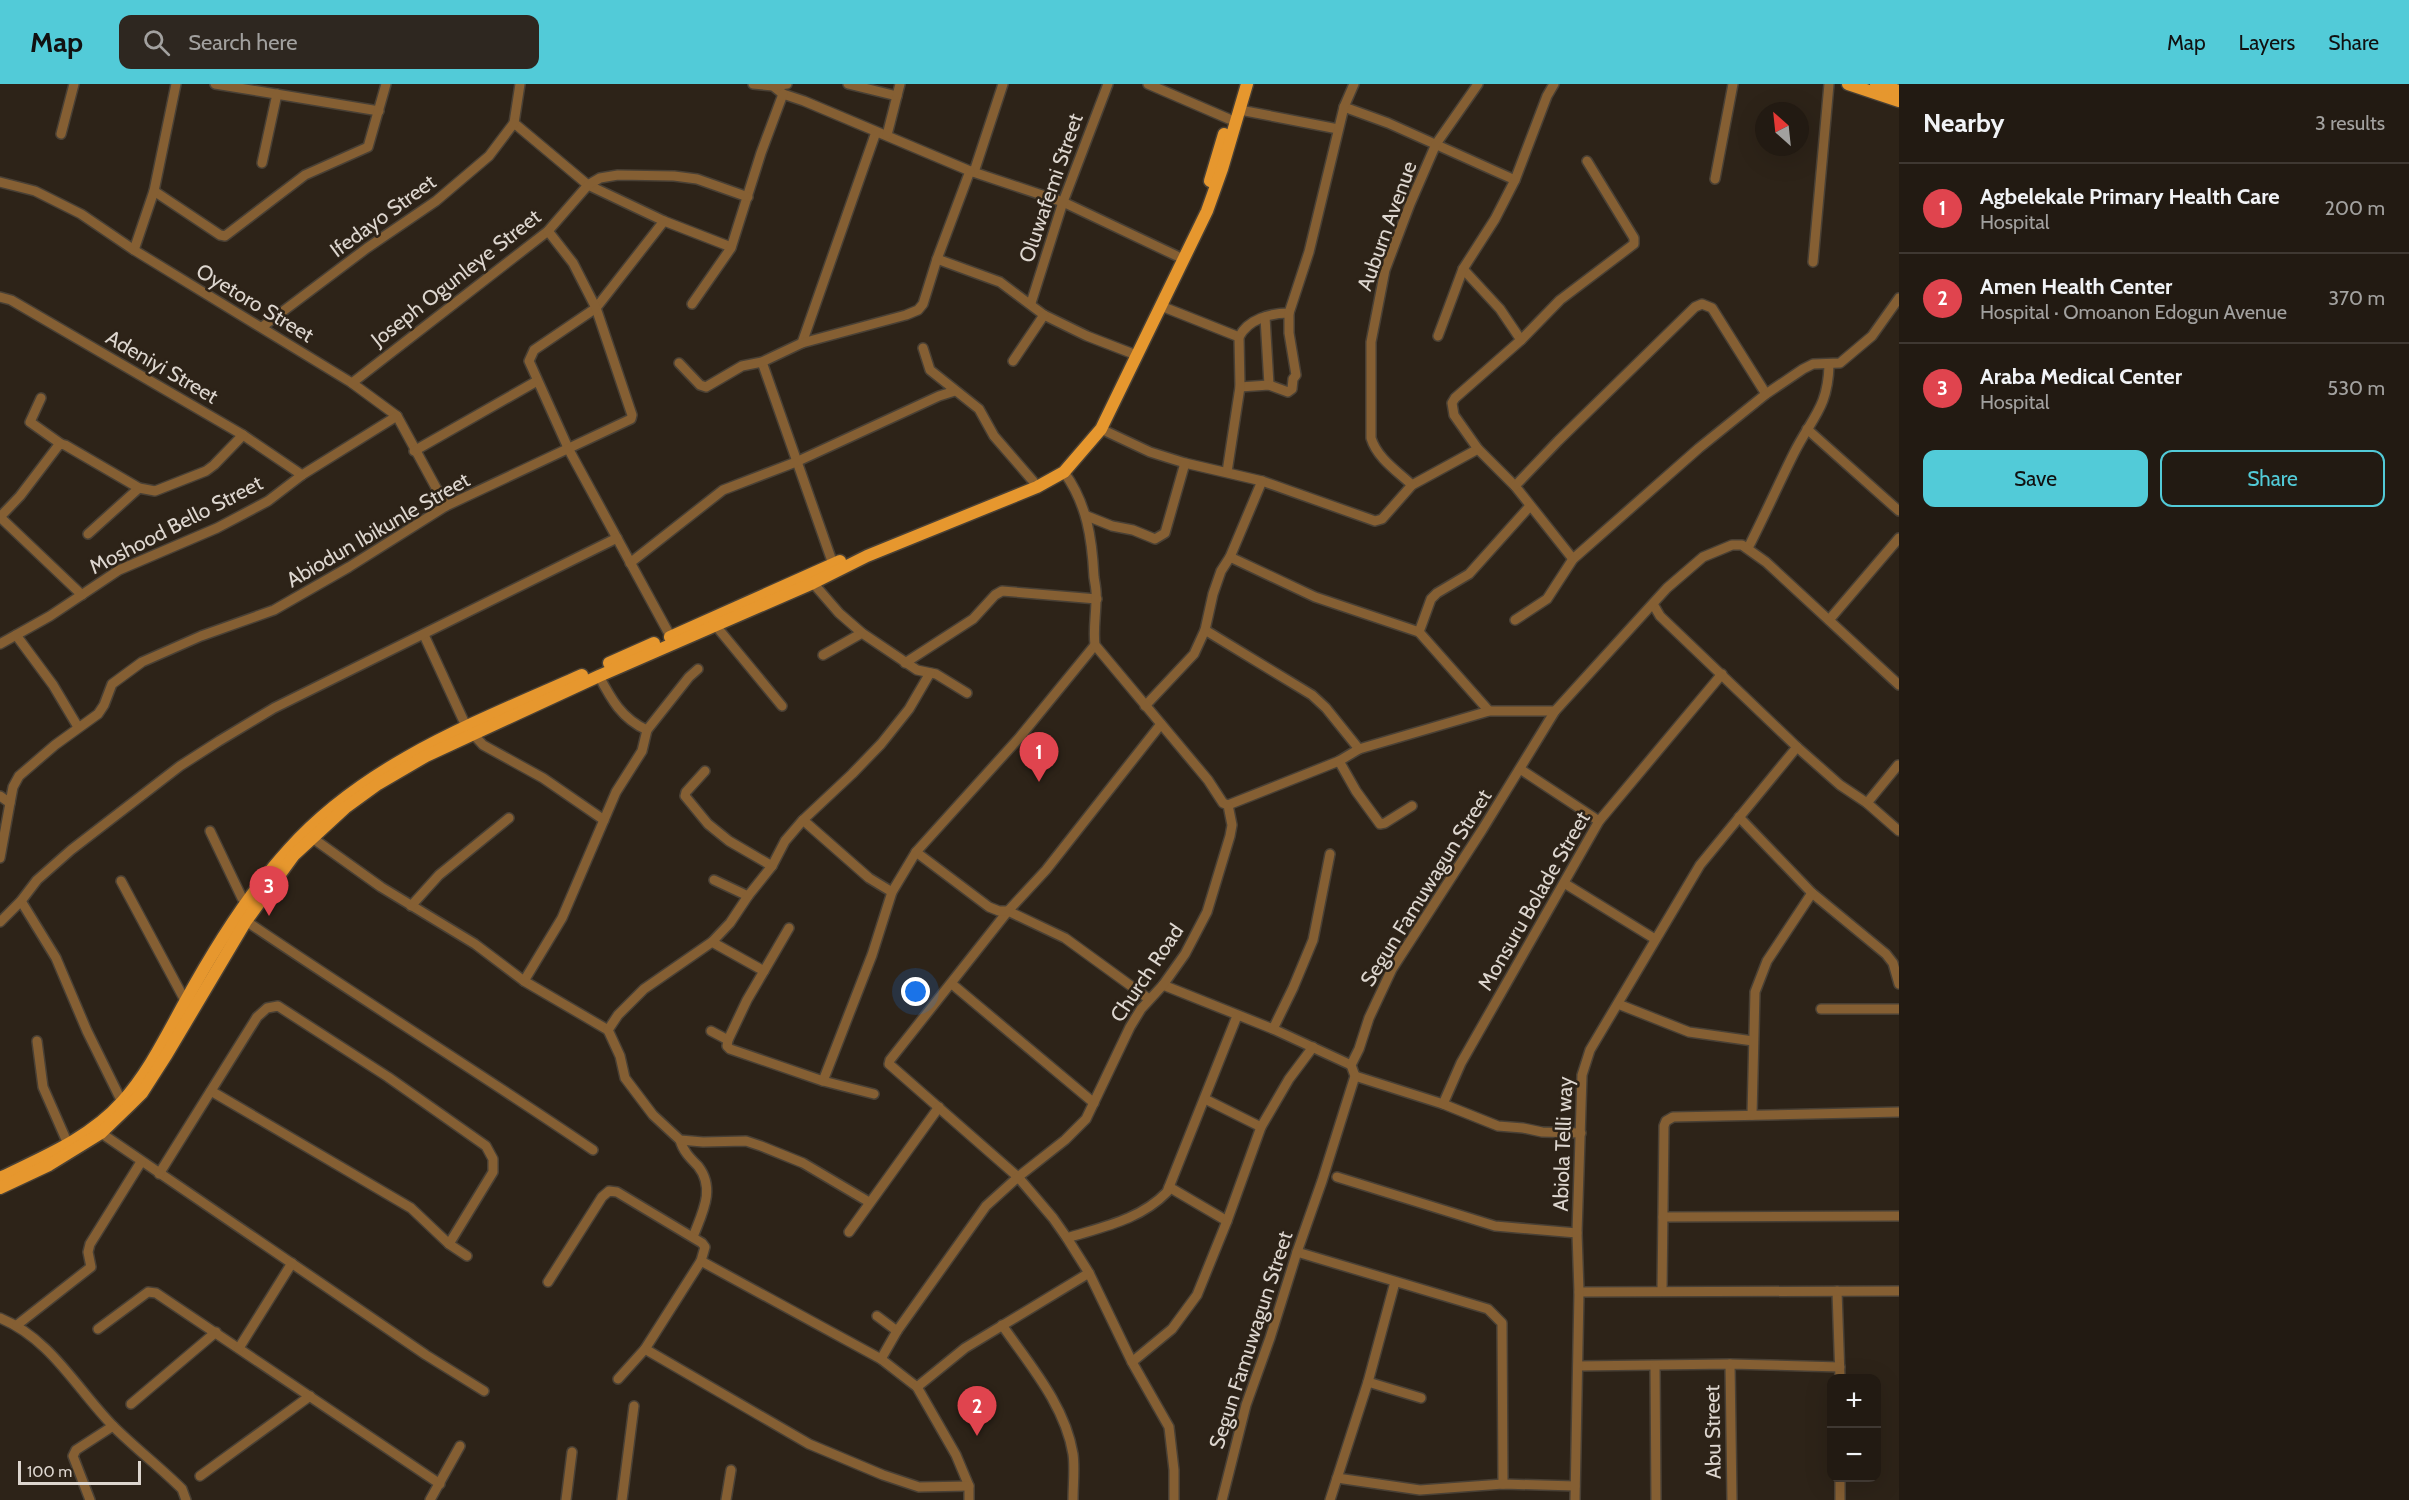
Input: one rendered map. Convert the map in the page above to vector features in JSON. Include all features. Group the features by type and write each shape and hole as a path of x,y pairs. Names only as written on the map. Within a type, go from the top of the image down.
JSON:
{"main road":[{"path":"0,1178 68,1144 98,1124 122,1102 164,1045 246,921 294,855 345,808 386,779 470,730 672,640 716,626 813,584 867,556 984,506 1060,465 1090,433 1131,354 1207,190 1239,84"},
{"path":"0,1188 49,1165 100,1133 142,1093 223,937 247,903 288,849 334,805 387,768 419,749 599,676 833,564 1038,487 1064,472 1101,429 1206,211 1222,169 1247,84"},
{"path":"1848,84 1899,101"},
{"path":"1876,84 1893,88"}],"street":[{"path":"61,134 74,84"},
{"path":"134,250 154,191 176,84"},
{"path":"215,84 379,111"},
{"path":"154,191 220,235 225,236 305,175 368,147 386,84"},
{"path":"520,84 514,123 588,185 664,221 731,247"},
{"path":"753,84 773,86 787,84"},
{"path":"848,84 897,96"},
{"path":"887,135 900,84"},
{"path":"679,363 703,387 742,366 762,362 802,343 918,310 1003,84"},
{"name":"Oluwafemi Street","path":"1031,303 1063,202 1108,84"},
{"path":"1148,84 1229,119"},
{"path":"1240,387 1269,385 1288,392 1292,390 1293,379 1296,375 1289,333 1289,313 1309,252 1344,107 1354,84"},
{"name":"Auburn Avenue","path":"1412,485 1374,447 1371,438 1371,342 1385,270 1415,192 1436,144 1478,84"},
{"path":"1438,336 1463,269 1491,225 1515,180 1547,96 1554,84"},
{"path":"1715,179 1733,84"},
{"path":"1813,262 1829,84"},
{"path":"773,86 783,94 972,171 1063,202 1177,256"},
{"path":"262,163 277,94"},
{"path":"692,304 731,247 761,153 783,94"},
{"path":"1344,107 1436,144 1515,180"},
{"path":"1240,110 1338,129"},
{"name":"Ifedayo Street","path":"262,327 367,248 436,201 480,165 514,123"},
{"path":"802,343 876,132"},
{"path":"1573,559 1515,486 1478,449 1454,415 1452,403 1521,340 1560,300 1634,244 1634,238 1587,161"},
{"name":"Joseph Ogunleye Street","path":"352,383 548,231 588,185 600,178 618,175 697,179 748,197"},
{"name":"Oyetoro Street","path":"0,183 35,191 81,214 212,299 352,383 397,416 414,451 446,506"},
{"path":"664,221 596,308 534,350 528,361 569,450 672,640"},
{"path":"548,231 573,263 596,308"},
{"path":"937,259 1000,282 1031,303 1044,315 1131,354"},
{"path":"1463,269 1500,309 1521,340"},
{"name":"Adeniyi Street","path":"0,297 11,300 243,435 302,475"},
{"path":"1515,620 1547,598 1573,559 1699,448 1766,394 1813,364 1840,363 1872,336 1899,298"},
{"path":"1515,486 1617,382 1695,307 1702,304 1712,308 1766,394"},
{"path":"1161,306 1239,337"},
{"name":"Abiodun Ibikunle Street","path":"0,858 13,787 19,776 30,764 98,714 112,684 142,662 201,636 274,610 349,567 446,506 628,422 632,416 596,308"},
{"path":"1227,472 1240,387 1239,337 1250,323 1265,317 1289,313"},
{"path":"1013,361 1044,315"},
{"path":"1265,317 1269,385"},
{"path":"923,348 930,370 979,409 994,436 1033,481"},
{"path":"762,362 795,462 833,564"},
{"path":"1829,365 1828,386 1824,401 1748,548 1899,685"},
{"path":"414,451 537,381"},
{"path":"630,563 723,490 795,462 939,396 955,391"},
{"path":"41,398 30,422 61,444 139,488 155,491 196,476 214,465 243,435"},
{"name":"Moshood Bello Street","path":"0,644 50,616 119,570 217,528 268,501 302,475 397,416"},
{"path":"1101,429 1150,452 1262,482 1375,521 1382,519 1412,485 1478,449"},
{"path":"1808,429 1899,511"},
{"path":"61,444 20,496 0,517 82,594"},
{"path":"1087,516 1155,539 1160,537 1165,534 1185,463"},
{"path":"1064,472 1076,490 1087,516 1092,543 1096,599 1093,632 1095,645 1208,780 1222,803 1228,805 1339,761 1359,749 1489,711 1555,711"},
{"path":"1146,706 1187,664 1205,630 1221,571 1230,557 1262,482"},
{"path":"88,534 139,488"},
{"path":"1419,632 1431,599 1469,574 1530,506"},
{"path":"0,922 21,901 37,880 71,850 180,766 274,708 617,538"},
{"path":"1829,620 1899,538"},
{"name":"Segun Famuwagun Street","path":"1351,1065 1369,1018 1392,969 1555,711 1667,588 1703,557 1732,546 1742,545 1748,548"},
{"path":"1230,557 1315,597 1419,632 1489,711"},
{"path":"813,584 839,613 862,633 917,670 942,677 967,693"},
{"path":"905,663 973,619 995,595 1002,591 1096,599"},
{"path":"1653,604 1660,616 1797,747 1840,785 1868,802 1899,831"},
{"path":"716,626 782,706"},
{"path":"1205,630 1312,695 1326,708 1359,749"},
{"path":"823,655 862,633"},
{"path":"16,635 52,685 78,727"},
{"path":"424,635 470,730 483,745 543,778 604,820"},
{"path":"823,1081 872,955 892,892 916,852 1019,738 1095,645"},
{"path":"524,981 553,935 616,792 642,751 646,730 698,669"},
{"path":"608,1029 618,1015 645,989 712,942 730,923 772,866 785,841 803,820 881,744 909,709 930,673"},
{"name":"Monsuru Bolade Street","path":"1443,1104 1461,1063 1599,821 1722,674"},
{"path":"599,676 613,702 632,723 646,730"},
{"path":"1161,724 1046,870 1008,911 890,1060 890,1064 1018,1177 1067,1238 1089,1273 1132,1362 1169,1427 1172,1442 1174,1500"},
{"name":"Abiola Telli way","path":"1575,1500 1579,1292 1577,1233 1582,1075 1585,1061 1700,866 1797,747"},
{"path":"1339,761 1380,824 1412,806"},
{"path":"1868,802 1898,765"},
{"path":"1520,769 1599,821"},
{"path":"705,771 685,796 708,824 729,841 772,866"},
{"path":"0,796 10,802"},
{"name":"Church Road","path":"880,1359 897,1331 986,1206 1078,1129 1094,1103 1130,1027 1190,946 1214,894 1230,836 1232,825 1228,805"},
{"path":"1739,817 1812,893 1886,954 1893,963 1899,984"},
{"path":"411,906 439,875 509,818"},
{"path":"803,820 862,872 892,892"},
{"path":"210,831 247,903"},
{"path":"311,837 381,887 475,944 524,981 608,1029 620,1056 625,1078 634,1092 653,1115 680,1140 682,1149 704,1174 708,1194 693,1237"},
{"path":"916,852 989,906 999,911 1008,911 1065,938 1149,999"},
{"path":"1273,1029 1313,940 1330,854"},
{"path":"714,880 748,896"},
{"path":"121,881 188,1006"},
{"path":"1564,883 1655,939"},
{"path":"1752,1115 1753,1009 1760,975 1812,893"},
{"path":"21,901 56,958 87,1031 122,1102"},
{"path":"246,921 593,1150"},
{"path":"789,928 747,1000 727,1046 823,1081 874,1094"},
{"path":"712,942 764,972"},
{"path":"952,984 1094,1103"},
{"path":"1163,985 1273,1029 1351,1065 1354,1076 1443,1104 1498,1126 1542,1132 1581,1132"},
{"path":"1618,1004 1689,1032 1753,1041"},
{"path":"159,1174 257,1017 267,1008 278,1006 388,1077 486,1146 493,1159 493,1172 449,1244"},
{"path":"1821,1009 1899,1009"},
{"path":"1067,1238 1134,1217 1157,1202 1167,1192 1238,1016"},
{"path":"711,1031 728,1040"},
{"path":"37,1041 40,1080 68,1144"},
{"path":"1132,1362 1172,1329 1197,1295 1261,1127 1289,1079 1313,1047"},
{"name":"Segun Famuwagun Street","path":"1222,1500 1246,1405 1322,1181 1354,1076"},
{"path":"211,1090 411,1208 449,1244 467,1256"},
{"path":"1205,1099 1261,1127"},
{"path":"849,1232 939,1107"},
{"path":"1662,1290 1664,1126 1666,1121 1673,1117 1899,1112"},
{"path":"100,1133 426,1355 484,1391"},
{"path":"680,1140 746,1141 803,1163 870,1202"},
{"path":"17,1325 91,1267 88,1252 90,1244 141,1162"},
{"path":"1337,1177 1488,1224 1577,1233"},
{"path":"1169,1187 1227,1221"},
{"path":"548,1282 602,1197 609,1191 617,1192 693,1237 705,1247 701,1261 645,1349 618,1379"},
{"path":"1663,1217 1899,1216"},
{"path":"1297,1252 1488,1309 1502,1323 1503,1484"},
{"path":"701,1261 880,1359 917,1387 956,1455 969,1486 969,1500"},
{"path":"239,1348 292,1263"},
{"path":"917,1387 965,1348 1089,1273"},
{"path":"1330,1500 1368,1382 1395,1282"},
{"path":"1837,1291 1840,1374"},
{"path":"1579,1292 1899,1291"},
{"path":"98,1329 148,1292 156,1293 440,1484"},
{"path":"877,1316 897,1331"},
{"path":"0,1318 17,1325 59,1362 113,1426 182,1489 186,1500"},
{"path":"1002,1325 1046,1389 1068,1434 1073,1456 1073,1500"},
{"path":"131,1404 216,1332"},
{"path":"645,1349 809,1444 882,1475 919,1487 969,1486"},
{"path":"1578,1366 1730,1364 1840,1367"},
{"name":"Abu Street","path":"1730,1364 1732,1500"},
{"path":"1655,1366 1656,1500"},
{"path":"1368,1382 1421,1398"},
{"path":"200,1476 310,1396"},
{"path":"622,1500 634,1406"},
{"path":"90,1500 73,1456 76,1450 113,1426"},
{"path":"430,1500 460,1446"},
{"path":"566,1500 572,1452"},
{"path":"726,1500 731,1470"},
{"path":"1337,1479 1420,1495 1503,1484 1575,1486"},
{"path":"1840,1482 1840,1500"}],"place":[{"name":"Agbelekale Primary Health Care","path":"1039,782"},
{"name":"Araba Medical Center","path":"269,916"},
{"name":"Amen Health Center","path":"977,1436"}]}
